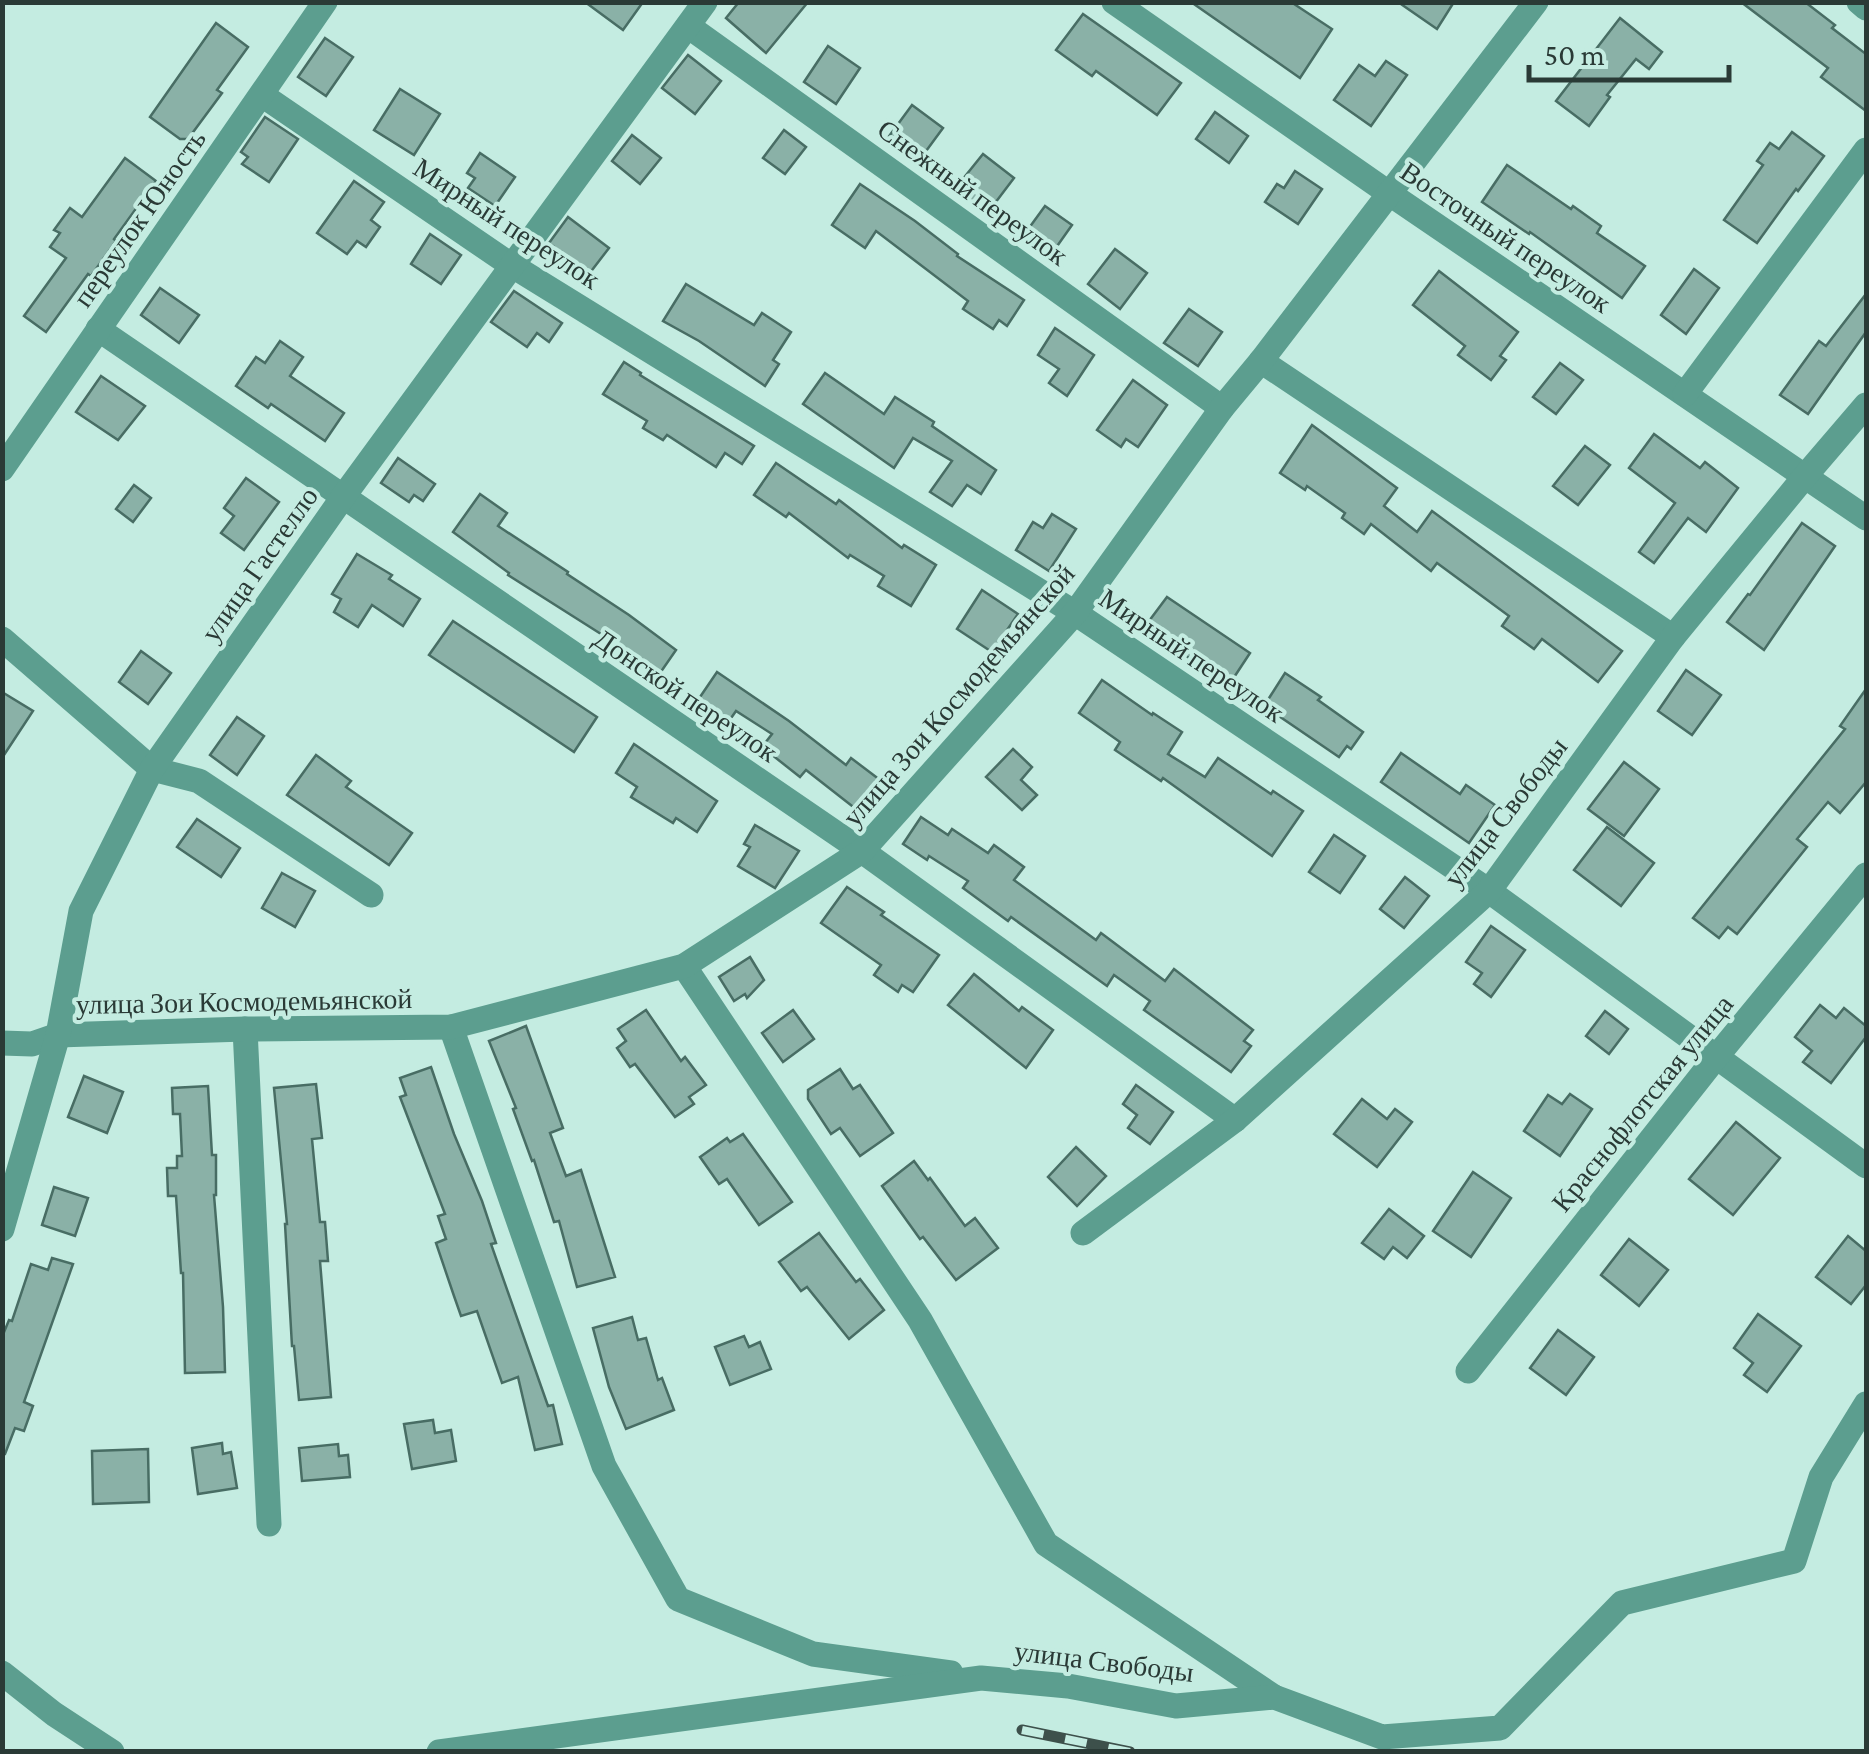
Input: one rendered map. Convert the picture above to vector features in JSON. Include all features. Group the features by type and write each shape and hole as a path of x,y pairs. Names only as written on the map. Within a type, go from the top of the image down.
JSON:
{"street":[{"name":"переулок Юность","path":"2,468 325,2"},
{"name":"улица Гастелло","path":"2,1229 58,1035 81,911 152,768 343,497 706,2"},
{"name":"Восточный переулок","path":"1114,2 1866,518"},
{"name":"улица Зои Космодемьянской","path":"2,1044 32,1044 58,1035 451,1027 684,966 862,851 1074,613 1222,408 1536,2"},
{"path":"1858,2 1866,8"},
{"name":"Снежный переулок","path":"688,26 1222,408"},
{"name":"Мирный переулок","path":"262,94 511,265 1074,613 1489,891 1866,1166"},
{"path":"1686,394 1866,150"},
{"name":"Донской переулок","path":"98,329 862,851 1236,1120"},
{"path":"1261,361 1674,637"},
{"name":"улица Свободы","path":"1083,1233 1236,1120 1489,891 1674,637 1866,405"},
{"path":"2,639 152,768 200,781 370,896"},
{"name":"Краснофлотская улица","path":"1468,1371 1866,875"},
{"path":"684,966 920,1320 1046,1544 1274,1697"},
{"path":"451,1027 604,1466 678,1599 813,1654 981,1678"},
{"path":"245,1029 269,1524"},
{"name":"улица Свободы","path":"439,1752 981,1678 1068,1686 1176,1706 1274,1697 1382,1737 1500,1728 1622,1603 1794,1562 1821,1478 1866,1404"},
{"path":"2,1673 112,1752"}],"building":[{"path":"585,2 643,2 623,30"},
{"path":"739,2 808,2 766,53 726,18"},
{"path":"1191,2 1291,2 1332,29 1300,78"},
{"path":"1398,2 1454,2 1437,29"},
{"path":"1741,2 1805,2 1835,25 1832,28 1866,54 1866,111 1821,77 1828,68"},
{"path":"1083,14 1181,83 1157,115 1096,71 1092,76 1056,50"},
{"path":"1620,18 1662,52 1649,69 1636,59 1607,95 1610,97 1589,126 1556,101"},
{"path":"216,23 248,47 217,90 222,93 188,139 180,139 150,117"},
{"path":"325,38 353,57 326,96 298,77"},
{"path":"828,46 860,68 836,104 804,82"},
{"path":"688,55 721,81 695,114 662,88"},
{"path":"1386,61 1407,75 1371,126 1334,100 1359,65 1375,76"},
{"path":"400,89 440,114 414,155 374,130"},
{"path":"912,105 943,128 918,162 887,139"},
{"path":"1215,112 1248,136 1229,163 1196,139"},
{"path":"265,117 298,139 269,182 242,164 248,157 241,152"},
{"path":"784,130 806,147 785,174 763,158"},
{"path":"1792,132 1824,156 1757,243 1724,220 1763,165 1757,161 1770,143 1779,149"},
{"path":"632,135 661,158 640,184 612,161"},
{"path":"480,153 515,177 495,206 468,188 475,178 467,173"},
{"path":"983,154 1014,178 986,215 954,190"},
{"path":"125,158 156,181 91,276 88,274 46,332 24,316 66,258 50,247 60,233 54,230 70,208 82,217"},
{"path":"1507,165 1601,226 1597,233 1645,266 1622,298 1482,202"},
{"path":"1295,171 1322,189 1298,224 1265,202 1277,184 1284,188"},
{"path":"354,181 384,202 371,220 380,227 366,247 357,241 347,254 317,233"},
{"path":"860,184 1024,300 1007,326 999,320 993,329 963,309 968,301 876,231 865,248 832,225"},
{"path":"1045,206 1072,225 1048,259 1021,239"},
{"path":"568,217 609,248 589,274 549,243"},
{"path":"430,234 461,255 441,284 411,264"},
{"path":"1115,249 1147,273 1120,309 1088,284"},
{"path":"1694,269 1719,288 1686,334 1661,315"},
{"path":"1439,271 1518,332 1500,356 1506,360 1491,380 1458,355 1465,346 1413,305"},
{"path":"686,284 754,325 762,313 791,332 773,360 779,364 765,386 663,321"},
{"path":"160,288 199,315 179,343 141,315"},
{"path":"514,291 562,323 549,342 537,333 527,347 491,322"},
{"path":"1866,294 1866,332 1808,414 1780,395 1819,341 1826,346"},
{"path":"1189,309 1222,332 1198,366 1164,343"},
{"path":"1055,328 1094,355 1067,396 1049,383 1059,369 1038,355"},
{"path":"280,341 303,357 290,376 344,413 325,441 271,404 268,408 236,386 256,357 265,363"},
{"path":"624,362 754,446 742,464 725,453 716,467 667,435 663,440 643,428 647,421 603,394"},
{"path":"1560,363 1583,380 1556,414 1533,397"},
{"path":"825,373 884,414 895,397 996,470 981,494 967,485 952,506 930,492 952,461 913,438 894,468 803,404"},
{"path":"101,376 145,406 118,440 76,412"},
{"path":"1133,380 1167,405 1138,447 1126,439 1121,447 1097,430"},
{"path":"1312,425 1397,488 1384,506 1417,532 1432,511 1622,651 1598,682 1542,639 1534,649 1502,626 1509,616 1437,563 1431,571 1371,524 1364,534 1342,518 1345,513 1307,486 1305,490 1280,473"},
{"path":"1654,434 1700,468 1705,462 1738,488 1706,532 1688,518 1654,563 1639,552 1675,503 1629,468"},
{"path":"1585,446 1610,465 1578,505 1553,486"},
{"path":"398,458 435,484 423,501 414,495 409,502 381,483"},
{"path":"776,463 836,504 839,500 902,548 904,545 936,565 911,606 878,586 884,576 850,555 848,558 789,513 786,517 754,495"},
{"path":"246,478 279,502 244,550 221,533 234,516 224,508"},
{"path":"134,485 151,498 133,522 116,509"},
{"path":"480,494 507,513 498,526 676,650 658,676 612,641 508,575 453,532"},
{"path":"1052,514 1076,529 1049,571 1016,550 1033,522 1043,528"},
{"path":"1802,523 1835,546 1764,650 1727,622"},
{"path":"357,554 392,575 389,579 420,599 403,626 372,605 358,627 334,612 341,599 332,594"},
{"path":"982,590 1018,614 992,652 957,629"},
{"path":"1167,597 1250,653 1227,688 1195,667 1197,664 1146,625"},
{"path":"453,621 597,717 574,752 429,655"},
{"path":"141,651 171,673 148,704 119,682"},
{"path":"1686,670 1721,695 1692,735 1658,711"},
{"path":"717,672 846,765 851,758 884,783 861,813 806,770 800,777 762,747 772,734 736,711 729,721 698,700"},
{"path":"1285,673 1363,732 1351,749 1347,746 1339,757 1264,706"},
{"path":"1102,680 1182,732 1168,754 1205,777 1218,758 1303,811 1272,856 1163,778 1161,781 1115,750 1120,742 1079,713"},
{"path":"1866,689 1866,782 1840,813 1828,802 1797,839 1807,847 1737,934 1728,927 1719,938 1693,918 1845,729 1840,726"},
{"path":"2,692 33,711 2,758"},
{"path":"237,717 264,736 237,775 210,755"},
{"path":"634,744 717,801 697,832 676,818 673,823 631,797 637,787 616,773"},
{"path":"1013,749 1032,767 1021,780 1037,795 1022,810 986,777"},
{"path":"1401,753 1460,794 1466,785 1495,805 1469,843 1381,782"},
{"path":"316,755 351,781 346,787 412,833 389,865 287,795"},
{"path":"1624,762 1659,789 1624,836 1588,809"},
{"path":"921,817 948,835 952,829 988,853 994,845 1024,867 1014,880 1096,940 1101,933 1165,981 1174,969 1253,1030 1244,1041 1251,1046 1231,1072 1144,1010 1150,1001 1114,975 1107,986 1011,917 1008,921 963,888 968,881 903,844"},
{"path":"197,819 240,848 221,877 177,847"},
{"path":"755,825 799,851 775,888 738,866 750,847 744,844"},
{"path":"1607,827 1654,863 1621,906 1574,870"},
{"path":"1334,835 1365,856 1340,893 1309,872"},
{"path":"282,873 315,891 295,927 262,908"},
{"path":"1405,877 1429,896 1404,928 1380,909"},
{"path":"847,887 939,955 913,992 902,985 898,992 874,975 881,965 821,923"},
{"path":"1491,926 1525,950 1491,997 1474,984 1482,973 1466,962"},
{"path":"750,957 764,980 747,998 745,994 734,1001 719,977"},
{"path":"974,974 1019,1011 1022,1007 1053,1030 1026,1068 948,1005"},
{"path":"1820,1005 1836,1018 1844,1008 1866,1026 1866,1037 1831,1083 1803,1062 1812,1051 1795,1037"},
{"path":"646,1010 681,1061 685,1057 706,1085 689,1097 694,1104 675,1117 635,1064 630,1067 617,1048 626,1041 618,1029"},
{"path":"793,1010 814,1039 783,1062 762,1033"},
{"path":"1605,1011 1628,1029 1609,1054 1586,1036"},
{"path":"526,1026 563,1128 550,1133 566,1176 581,1170 615,1277 577,1287 559,1221 554,1222 513,1109 516,1108 489,1041"},
{"path":"431,1067 482,1201 496,1243 491,1244 548,1406 553,1405 562,1444 535,1450 518,1377 502,1383 477,1311 461,1316 454,1296 436,1243 446,1239 438,1216 445,1214 400,1097 406,1095 400,1078"},
{"path":"840,1069 853,1089 860,1085 893,1133 860,1156 840,1128 831,1134 808,1099 808,1090"},
{"path":"84,1076 123,1092 107,1133 68,1117"},
{"path":"316,1084 322,1138 312,1139 328,1261 320,1261 331,1397 299,1400 274,1088"},
{"path":"1136,1085 1173,1112 1150,1144 1128,1128 1137,1115 1123,1104"},
{"path":"208,1086 212,1155 216,1155 214,1195 225,1372 185,1373 183,1273 176,1196 168,1196 167,1168 177,1168 177,1156 182,1156 180,1114 173,1114 172,1088"},
{"path":"1570,1094 1592,1109 1560,1156 1524,1131 1548,1095 1562,1104"},
{"path":"1362,1099 1387,1119 1395,1109 1412,1122 1377,1167 1334,1134"},
{"path":"1736,1122 1780,1158 1733,1215 1689,1179"},
{"path":"743,1134 792,1202 759,1225 727,1179 719,1184 700,1157 727,1138 730,1142"},
{"path":"1076,1147 1106,1176 1077,1206 1048,1177"},
{"path":"914,1161 965,1226 975,1218 998,1248 956,1280 882,1186"},
{"path":"1473,1172 1511,1198 1471,1257 1433,1231"},
{"path":"54,1187 88,1198 75,1236 42,1225"},
{"path":"1389,1209 1424,1236 1407,1258 1393,1247 1384,1259 1362,1243"},
{"path":"819,1233 856,1282 860,1279 884,1310 849,1339 807,1287 801,1291 779,1262"},
{"path":"1848,1236 1866,1251 1866,1285 1851,1304 1816,1277"},
{"path":"1629,1239 1668,1270 1639,1306 1601,1275"},
{"path":"52,1258 73,1264 24,1402 33,1406 24,1431 15,1428 2,1454 2,1337 9,1320 12,1321 31,1264 48,1270"},
{"path":"1758,1314 1801,1346 1767,1392 1744,1375 1753,1363 1734,1348"},
{"path":"632,1317 638,1340 646,1338 658,1380 662,1378 674,1410 626,1429 609,1387 593,1328"},
{"path":"1558,1330 1594,1357 1566,1395 1530,1368"},
{"path":"744,1336 749,1347 760,1342 771,1369 730,1385 715,1347"},
{"path":"433,1420 435,1433 451,1430 456,1461 412,1469 404,1424"},
{"path":"222,1443 223,1454 231,1452 237,1488 198,1494 192,1448"},
{"path":"338,1444 339,1456 348,1455 350,1477 302,1481 299,1448"},
{"path":"148,1449 149,1502 93,1504 92,1451"}],"railway":[{"path":"1022,1730 1130,1752"}]}
